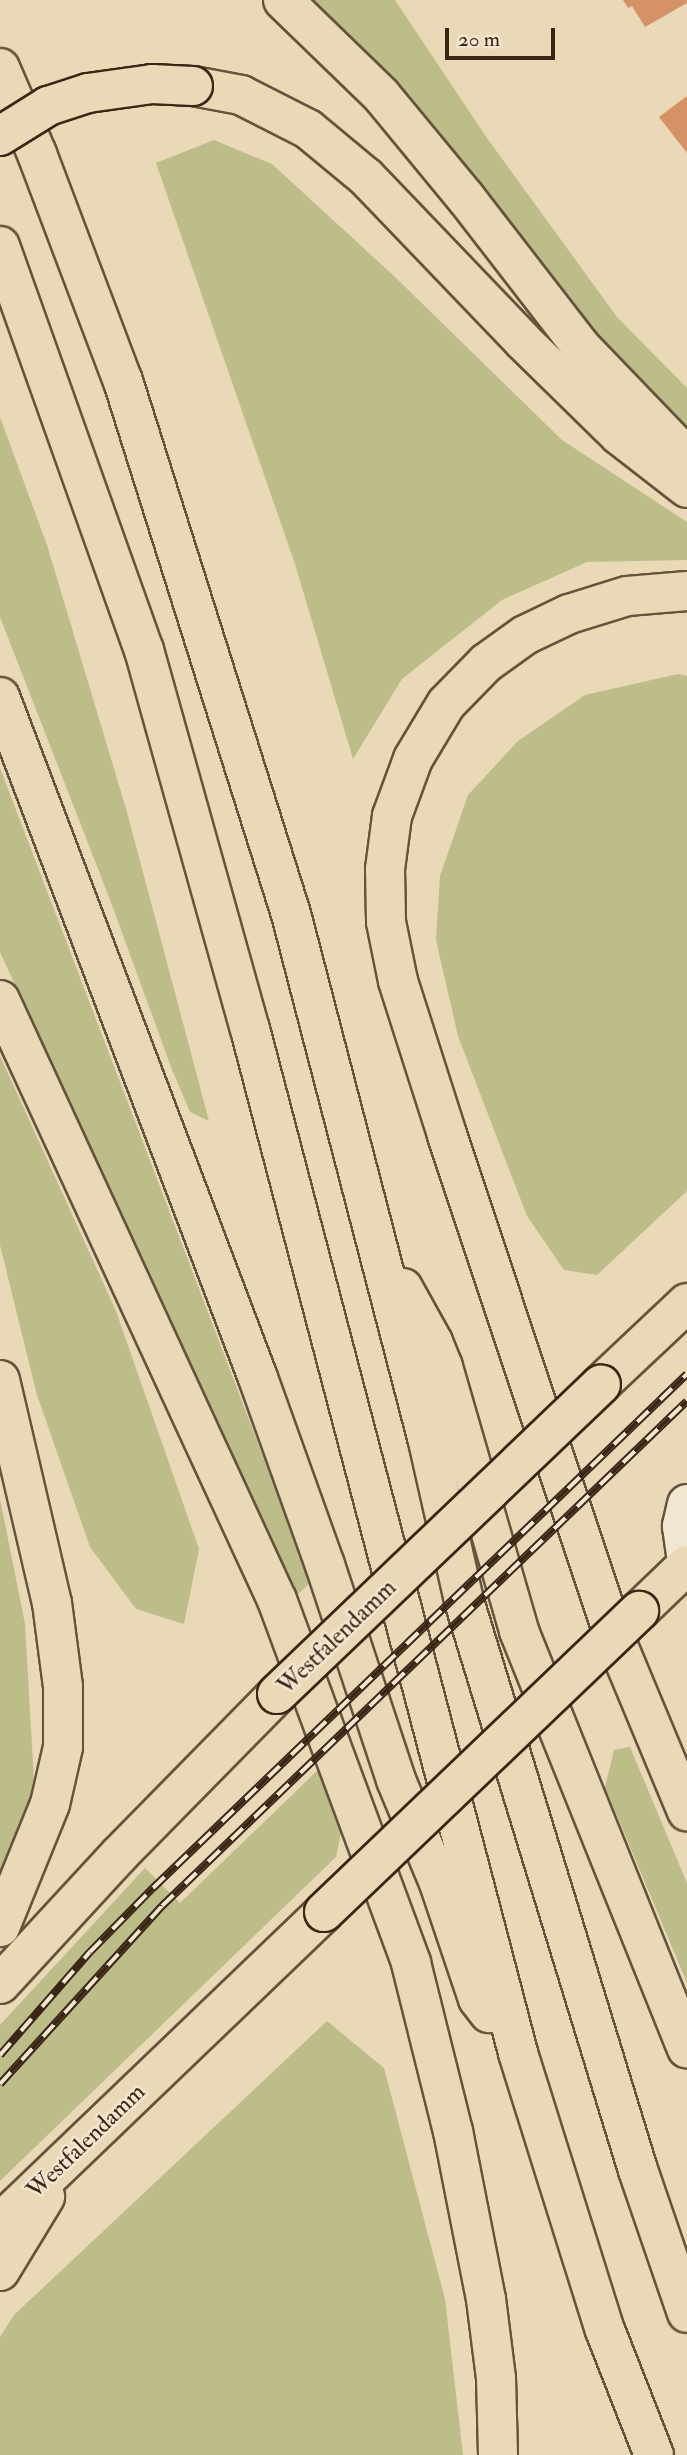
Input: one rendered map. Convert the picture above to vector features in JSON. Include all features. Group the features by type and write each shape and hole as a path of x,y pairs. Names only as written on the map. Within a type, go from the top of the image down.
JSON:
{"highway":[{"path":"283,0 380,95 466,198 581,347 642,414 687,457"},
{"path":"0,68 37,154 124,381 291,914 483,1670 638,2170 687,2313"},
{"path":"0,136 48,106 88,93 152,84 193,86 241,95 308,129 366,177 523,341 619,435 687,488"},
{"path":"0,246 144,650 250,1029 518,2053 605,2330 654,2455"},
{"path":"687,591 627,596 569,614 525,635 485,663 446,704 412,759 392,816 385,869 386,922 398,981 435,1097 614,1636 687,1811"},
{"path":"0,697 258,1378 325,1565 396,1780 439,1883 478,1999 518,2053"},
{"path":"0,1000 277,1600 411,1963 453,2132 486,2299 496,2378 498,2455"},
{"path":"376,1241 433,1342 443,1367 519,1631 687,2048"},
{"name":"Westfalendamm","path":"0,1984 252,1718 687,1303"},
{"path":"0,1380 52,1603 63,1686 62,1747 50,1804 0,1927"},
{"name":"Westfalendamm","path":"0,2223 679,1571"},
{"path":"0,2271 25,2234 62,2164"}],"lane":[{"path":"679,1571 682,1526 687,1504"}],"green space":[{"path":"310,0 395,0 487,138 617,317 687,388 687,435 601,345 398,89"},
{"path":"214,140 272,164 394,276 562,440 687,522 687,560 587,562 502,600 402,679 353,759 295,564 156,163"},
{"path":"0,417 47,545 127,812 209,1121 190,1112 171,1067 109,897 0,617"},
{"path":"678,674 687,676 687,1191 597,1275 564,1270 527,1216 458,1036 436,940 440,876 468,795 518,741 585,695"},
{"path":"0,768 311,1582 295,1597 0,952"},
{"path":"0,1056 116,1311 199,1549 184,1624 136,1609 90,1547 37,1395 0,1245"},
{"path":"0,1499 25,1624 34,1781 10,1879 0,1893"},
{"path":"630,1747 687,1883 687,1983 605,1787 614,1750"},
{"path":"319,1769 342,1828 336,1857 0,2181 0,2025 145,1868 180,1903"},
{"path":"327,2021 384,2068 445,2299 463,2455 0,2455 0,2337 14,2315"}],"building":[{"path":"623,0 687,0 687,3 645,27 632,6 628,8"},
{"path":"687,96 687,153 659,117"}],"railway":[{"path":"0,2055 90,1952 153,1888 687,1374"},
{"path":"0,2084 162,1906 687,1401"}]}
